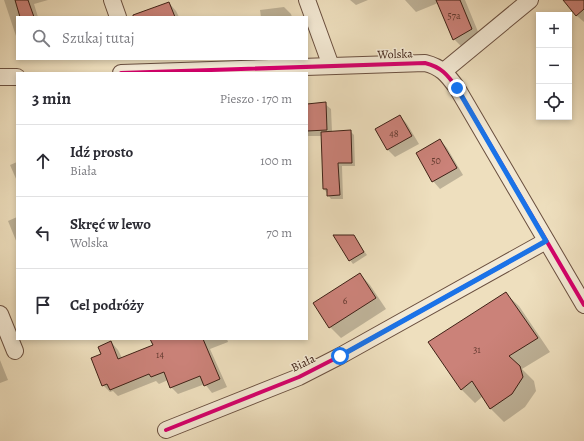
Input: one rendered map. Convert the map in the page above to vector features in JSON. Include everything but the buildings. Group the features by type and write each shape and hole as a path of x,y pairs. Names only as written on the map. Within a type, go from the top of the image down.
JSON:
{"street":[{"path":"112,0 118,16"},
{"path":"307,0 331,66"},
{"path":"444,71 530,0"},
{"path":"132,60 134,72"},
{"name":"Wolska","path":"162,72 425,63 435,66 444,71 457,88 584,305"},
{"path":"0,77 16,77"},
{"name":"Biała","path":"166,430 299,377 340,356 546,241"},
{"path":"0,314 15,351"}],"cycle path":[{"path":"151,72 425,63 440,69 447,75 457,88 584,305"},
{"path":"166,430 299,377 340,356 546,241"}],"route":[{"path":"340,356 546,241 457,88"}]}
